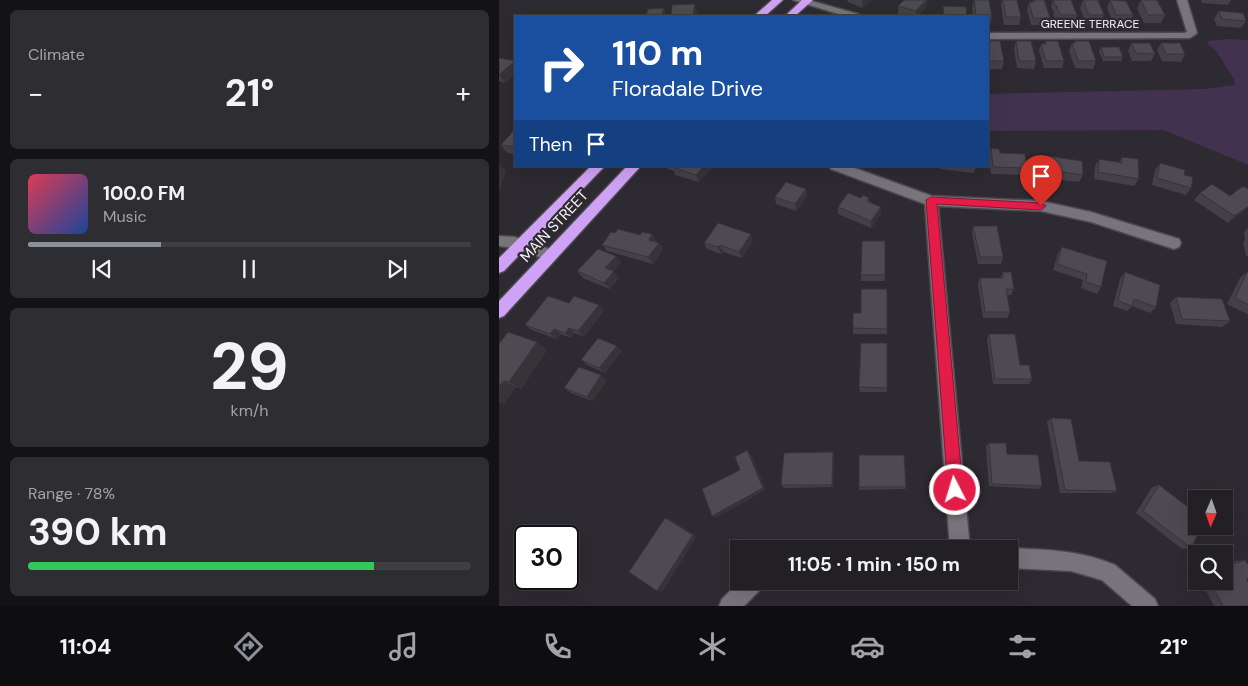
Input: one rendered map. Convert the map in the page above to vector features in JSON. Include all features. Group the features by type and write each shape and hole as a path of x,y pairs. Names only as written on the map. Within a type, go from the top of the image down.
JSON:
{"highway":[{"path":"760,15 778,0"},
{"path":"791,15 804,1"},
{"name":"MAIN STREET","path":"499,267 598,167"},
{"name":"MAIN STREET","path":"499,311 634,167"}],"street":[{"name":"GREENE TERRACE","path":"989,36 1186,36 1192,33 1182,0"},
{"path":"804,1 852,15"},
{"path":"838,167 931,200 1041,206 1091,217 1174,243"},
{"path":"931,200 959,540"},
{"path":"499,241 521,244 551,255"},
{"path":"1018,558 1071,561 1108,572 1149,606"},
{"path":"729,606 746,590"}],"shaded area":[{"path":"1248,40 1248,165 1164,130 989,131 989,94 1205,89 1235,85 1234,79 1216,51 1207,43 1208,41"}],"building":[{"path":"904,0 926,0 916,11 898,6"},
{"path":"974,0 989,0 992,17 989,17 989,15 976,15"},
{"path":"1003,0 1017,0 1021,17 1006,17"},
{"path":"1033,0 1044,0 1050,18 1033,18 1029,2 1034,2"},
{"path":"1053,0 1071,0 1077,15 1061,15"},
{"path":"1083,0 1098,0 1104,15 1089,15"},
{"path":"1110,0 1126,1 1133,15 1116,15"},
{"path":"1141,0 1157,0 1165,15 1148,15"},
{"path":"695,4 693,15 671,15 672,5"},
{"path":"943,6 966,7 967,15 944,15"},
{"path":"664,8 662,15 646,15 648,9"},
{"path":"1219,11 1243,13 1246,21 1222,19"},
{"path":"990,41 1000,41 1004,61 989,61"},
{"path":"1016,41 1031,41 1036,61 1019,61"},
{"path":"1045,41 1058,41 1064,61 1046,61 1041,44 1046,44"},
{"path":"1075,41 1089,41 1096,61 1078,61 1072,43 1075,43"},
{"path":"1131,43 1150,43 1155,54 1136,53"},
{"path":"1161,43 1180,43 1185,54 1166,54"},
{"path":"1101,47 1119,47 1123,57 1104,57"},
{"path":"499,59 514,62 499,75"},
{"path":"514,130 514,147 501,145"},
{"path":"991,148 999,149 1000,153 1025,154 1027,168 993,167"},
{"path":"1047,156 1082,161 1083,175 1047,170"},
{"path":"1122,157 1138,159 1139,179 1098,172 1099,159 1122,163"},
{"path":"1160,163 1185,170 1184,175 1193,177 1191,188 1157,178"},
{"path":"672,167 703,167 696,175"},
{"path":"786,182 806,189 795,204 775,197"},
{"path":"1212,184 1230,196 1243,186 1249,189 1249,206 1234,216 1200,193"},
{"path":"848,193 861,198 863,195 869,198 867,201 881,207 871,221 838,207"},
{"path":"718,223 751,234 739,252 720,245 718,247 704,243"},
{"path":"973,226 997,226 1003,257 980,257"},
{"path":"618,229 640,235 642,232 652,234 649,240 659,243 648,257 602,245 611,232 615,233"},
{"path":"862,241 885,241 885,275 861,275"},
{"path":"1062,247 1107,261 1101,287 1086,282 1087,274 1057,264"},
{"path":"598,249 616,256 605,268 614,271 604,283 577,271"},
{"path":"1003,272 1011,272 1014,289 1006,289 1010,312 985,312 980,278 1003,278"},
{"path":"1125,272 1160,285 1156,307 1134,299 1132,306 1118,301"},
{"path":"1247,272 1249,272 1249,305 1235,298"},
{"path":"861,289 887,289 887,329 853,328 853,313 861,313"},
{"path":"548,296 569,303 574,296 599,305 578,331 569,328 565,333 554,329 550,334 525,325"},
{"path":"1176,297 1222,299 1230,321 1182,319"},
{"path":"508,332 537,342 509,382 504,381 499,386 499,344"},
{"path":"989,334 1015,334 1020,365 1029,365 1032,379 995,379"},
{"path":"598,338 617,346 599,368 581,360"},
{"path":"861,343 887,343 887,388 859,387"},
{"path":"579,367 601,375 587,397 564,388"},
{"path":"1051,418 1071,419 1079,461 1110,462 1117,491 1065,490"},
{"path":"989,443 1006,443 1007,454 1038,455 1042,486 992,484"},
{"path":"747,450 763,488 712,516 702,489 740,470 735,457"},
{"path":"833,452 832,485 781,485 784,453"},
{"path":"859,455 904,455 906,487 859,487"},
{"path":"1159,485 1188,507 1188,535 1198,535 1192,545 1188,546 1143,511"},
{"path":"665,518 693,535 657,591 629,572"},
{"path":"1245,560 1249,566 1249,579 1246,579 1249,583 1249,606 1223,606 1215,590 1233,590 1233,564"}],"route":[{"path":"955,490 931,200 1041,206"}]}
